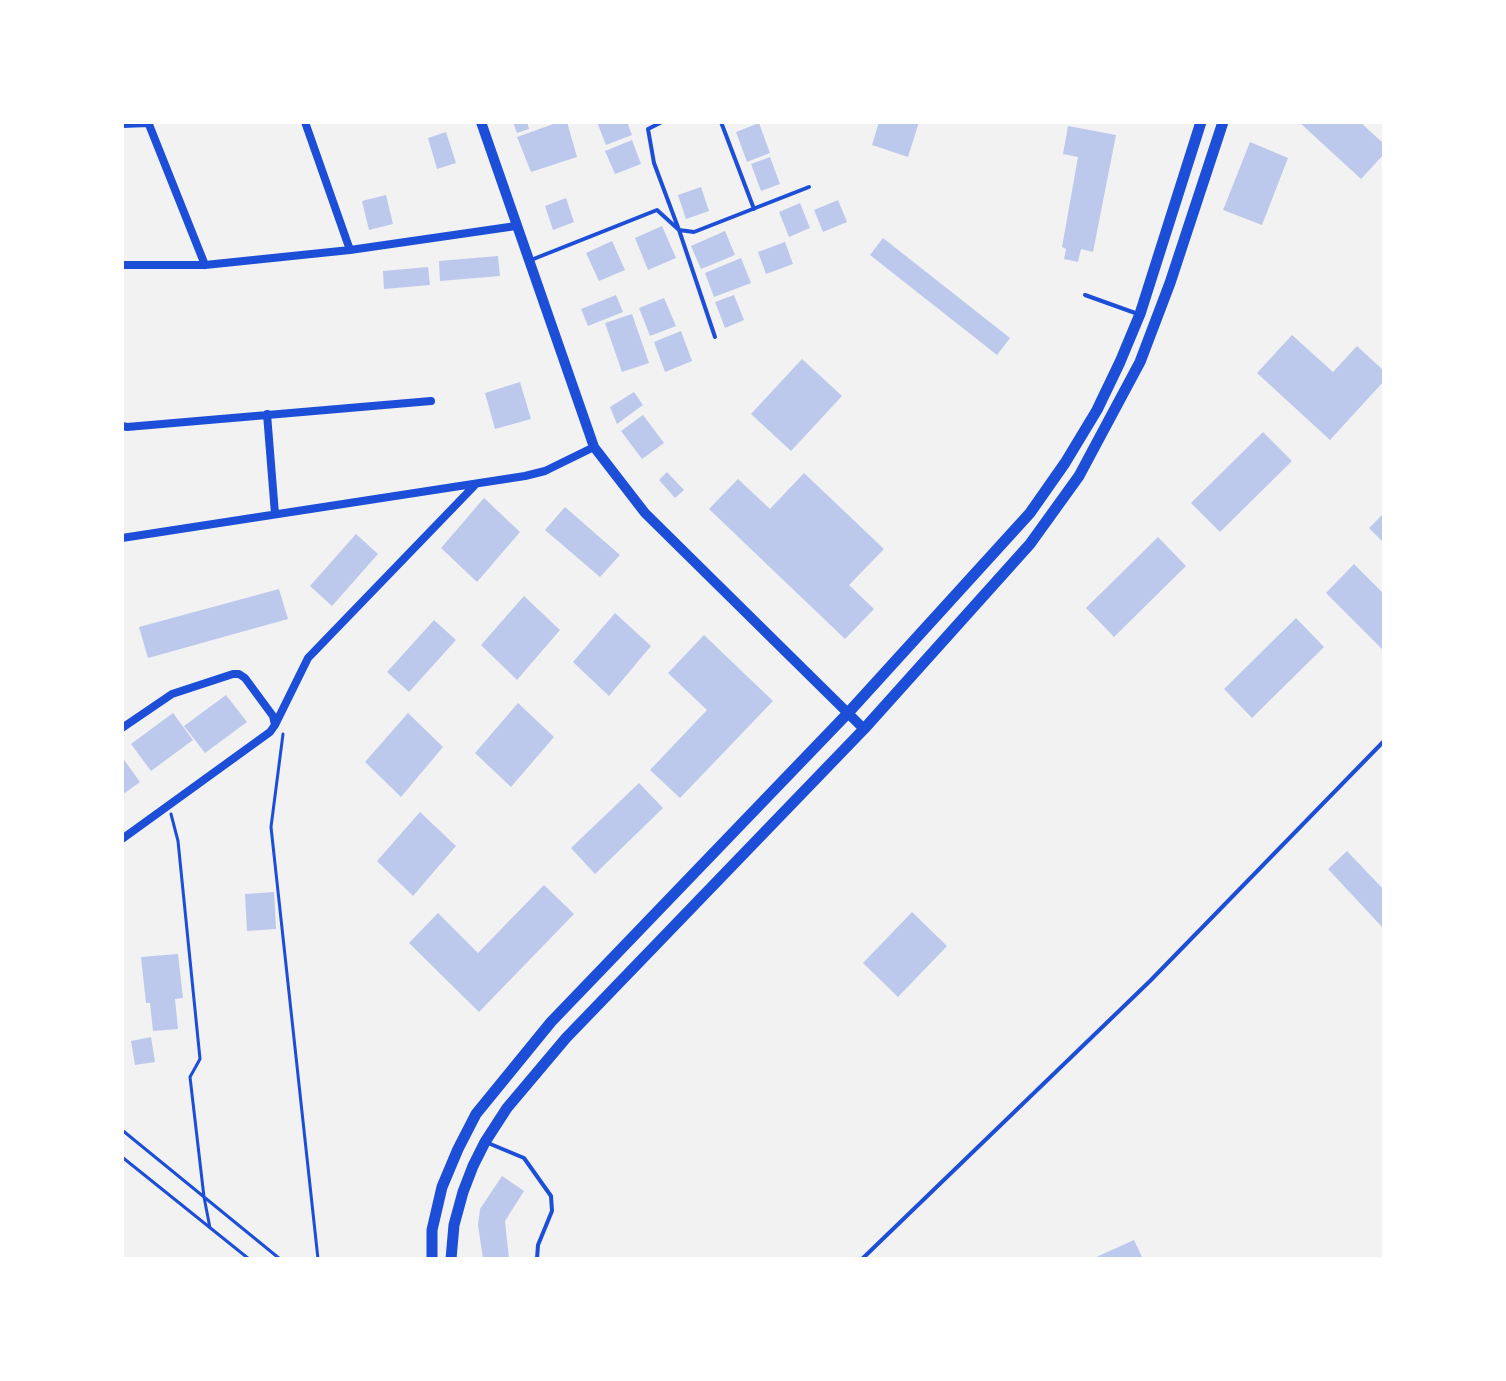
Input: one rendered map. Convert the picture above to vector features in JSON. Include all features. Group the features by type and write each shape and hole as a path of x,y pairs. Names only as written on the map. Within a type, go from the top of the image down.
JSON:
{"main road":[{"path":"432,1259 432,1230 442,1187 476,1114 551,1022 848,713 1030,513 1065,463 1097,410 1140,314 1201,122"},
{"path":"451,1259 458,1209 473,1166 507,1108 566,1038 864,729 1030,544 1079,476 1140,362 1170,283 1223,122"}],"street":[{"path":"305,122 350,250"},
{"path":"481,122 594,447 645,513 864,729"},
{"path":"122,124 149,123 205,265"},
{"path":"122,265 205,265 350,250 516,226"},
{"path":"122,426 431,401"},
{"path":"267,414 275,514"},
{"path":"122,538 525,476 545,471 594,447"},
{"path":"122,839 270,732 308,658 477,483"},
{"path":"122,728 172,694 233,674 245,678 273,716 275,725"}],"lane":[{"path":"662,122 648,129 654,163 715,337"},
{"path":"721,122 754,209"},
{"path":"529,261 657,210 679,230 694,232 809,187"},
{"path":"1085,295 1140,314"},
{"path":"862,1259 1150,981 1384,741"},
{"path":"485,1142 524,1158 551,1196 552,1211 538,1245 537,1259"}],"path":[{"path":"275,725 283,733 271,827 318,1259"},
{"path":"167,806 178,841 200,1059 190,1077 210,1228"},
{"path":"122,1130 280,1259"},
{"path":"122,1157 249,1259"}],"building":[{"path":"513,122 527,122 529,129 517,133"},
{"path":"567,122 577,157 531,172 517,137"},
{"path":"597,122 627,122 632,135 606,145"},
{"path":"879,122 919,122 908,157 872,145"},
{"path":"1299,122 1360,122 1384,144 1384,154 1361,179"},
{"path":"759,123 770,153 747,162 736,132"},
{"path":"1068,126 1116,135 1093,252 1081,249 1078,262 1064,259 1066,249 1062,247 1078,157 1063,154"},
{"path":"446,132 456,163 437,169 428,138"},
{"path":"632,140 641,164 615,174 605,151"},
{"path":"1250,142 1288,158 1262,225 1223,210"},
{"path":"770,157 780,184 761,191 751,164"},
{"path":"701,187 709,211 686,219 678,195"},
{"path":"386,195 393,224 369,230 362,201"},
{"path":"566,198 574,222 553,230 545,206"},
{"path":"838,200 847,222 823,232 814,210"},
{"path":"800,203 810,228 789,237 779,212"},
{"path":"662,226 676,258 648,270 635,238"},
{"path":"725,231 735,255 701,269 691,246"},
{"path":"883,238 1010,338 997,355 870,255"},
{"path":"612,241 625,270 599,281 586,253"},
{"path":"785,242 793,264 766,274 758,252"},
{"path":"498,256 500,276 440,281 439,261"},
{"path":"741,258 751,283 714,297 705,273"},
{"path":"428,267 430,285 384,289 383,271"},
{"path":"616,295 623,312 588,326 581,309"},
{"path":"734,295 744,320 725,328 715,302"},
{"path":"664,298 676,326 650,336 639,308"},
{"path":"632,314 649,363 622,372 605,323"},
{"path":"681,331 692,361 665,372 654,342"},
{"path":"1292,335 1333,372 1357,346 1384,371 1384,381 1330,440 1257,373"},
{"path":"802,359 842,396 791,451 751,414"},
{"path":"520,382 531,419 495,429 485,393"},
{"path":"634,392 643,405 617,424 610,407"},
{"path":"643,415 664,443 642,459 621,431"},
{"path":"1263,432 1292,461 1220,532 1191,503"},
{"path":"667,472 684,490 675,498 659,480"},
{"path":"804,473 884,549 849,585 874,609 845,639 709,509 738,479 770,509"},
{"path":"484,498 520,532 477,582 441,548"},
{"path":"565,507 620,555 600,577 545,530"},
{"path":"1384,513 1384,543 1369,528"},
{"path":"356,534 378,554 332,606 310,586"},
{"path":"1158,537 1186,566 1114,637 1086,608"},
{"path":"1354,564 1384,594 1384,651 1326,593"},
{"path":"279,589 288,619 148,658 139,627"},
{"path":"524,596 560,630 517,680 481,645"},
{"path":"615,613 651,646 609,696 573,662"},
{"path":"1296,618 1324,647 1252,718 1224,689"},
{"path":"434,620 456,640 409,692 387,672"},
{"path":"704,635 773,701 680,798 650,770 707,710 668,673"},
{"path":"226,695 247,722 205,753 184,726"},
{"path":"518,703 554,737 511,787 475,753"},
{"path":"173,713 193,740 151,771 131,744"},
{"path":"408,713 443,747 401,797 365,762"},
{"path":"122,757 140,782 122,795"},
{"path":"639,783 663,808 595,874 571,848"},
{"path":"420,812 456,846 413,896 377,861"},
{"path":"1347,851 1384,890 1384,929 1328,869"},
{"path":"544,885 574,914 479,1012 409,943 438,913 478,953"},
{"path":"274,892 276,929 247,931 245,894"},
{"path":"912,912 947,946 898,997 863,963"},
{"path":"178,954 183,998 175,999 178,1029 153,1031 150,1003 146,1003 141,957"},
{"path":"151,1037 155,1062 135,1065 131,1041"},
{"path":"502,1176 524,1191 505,1221 509,1259 483,1259 478,1225 480,1209"},
{"path":"1134,1240 1143,1259 1092,1259"}]}
